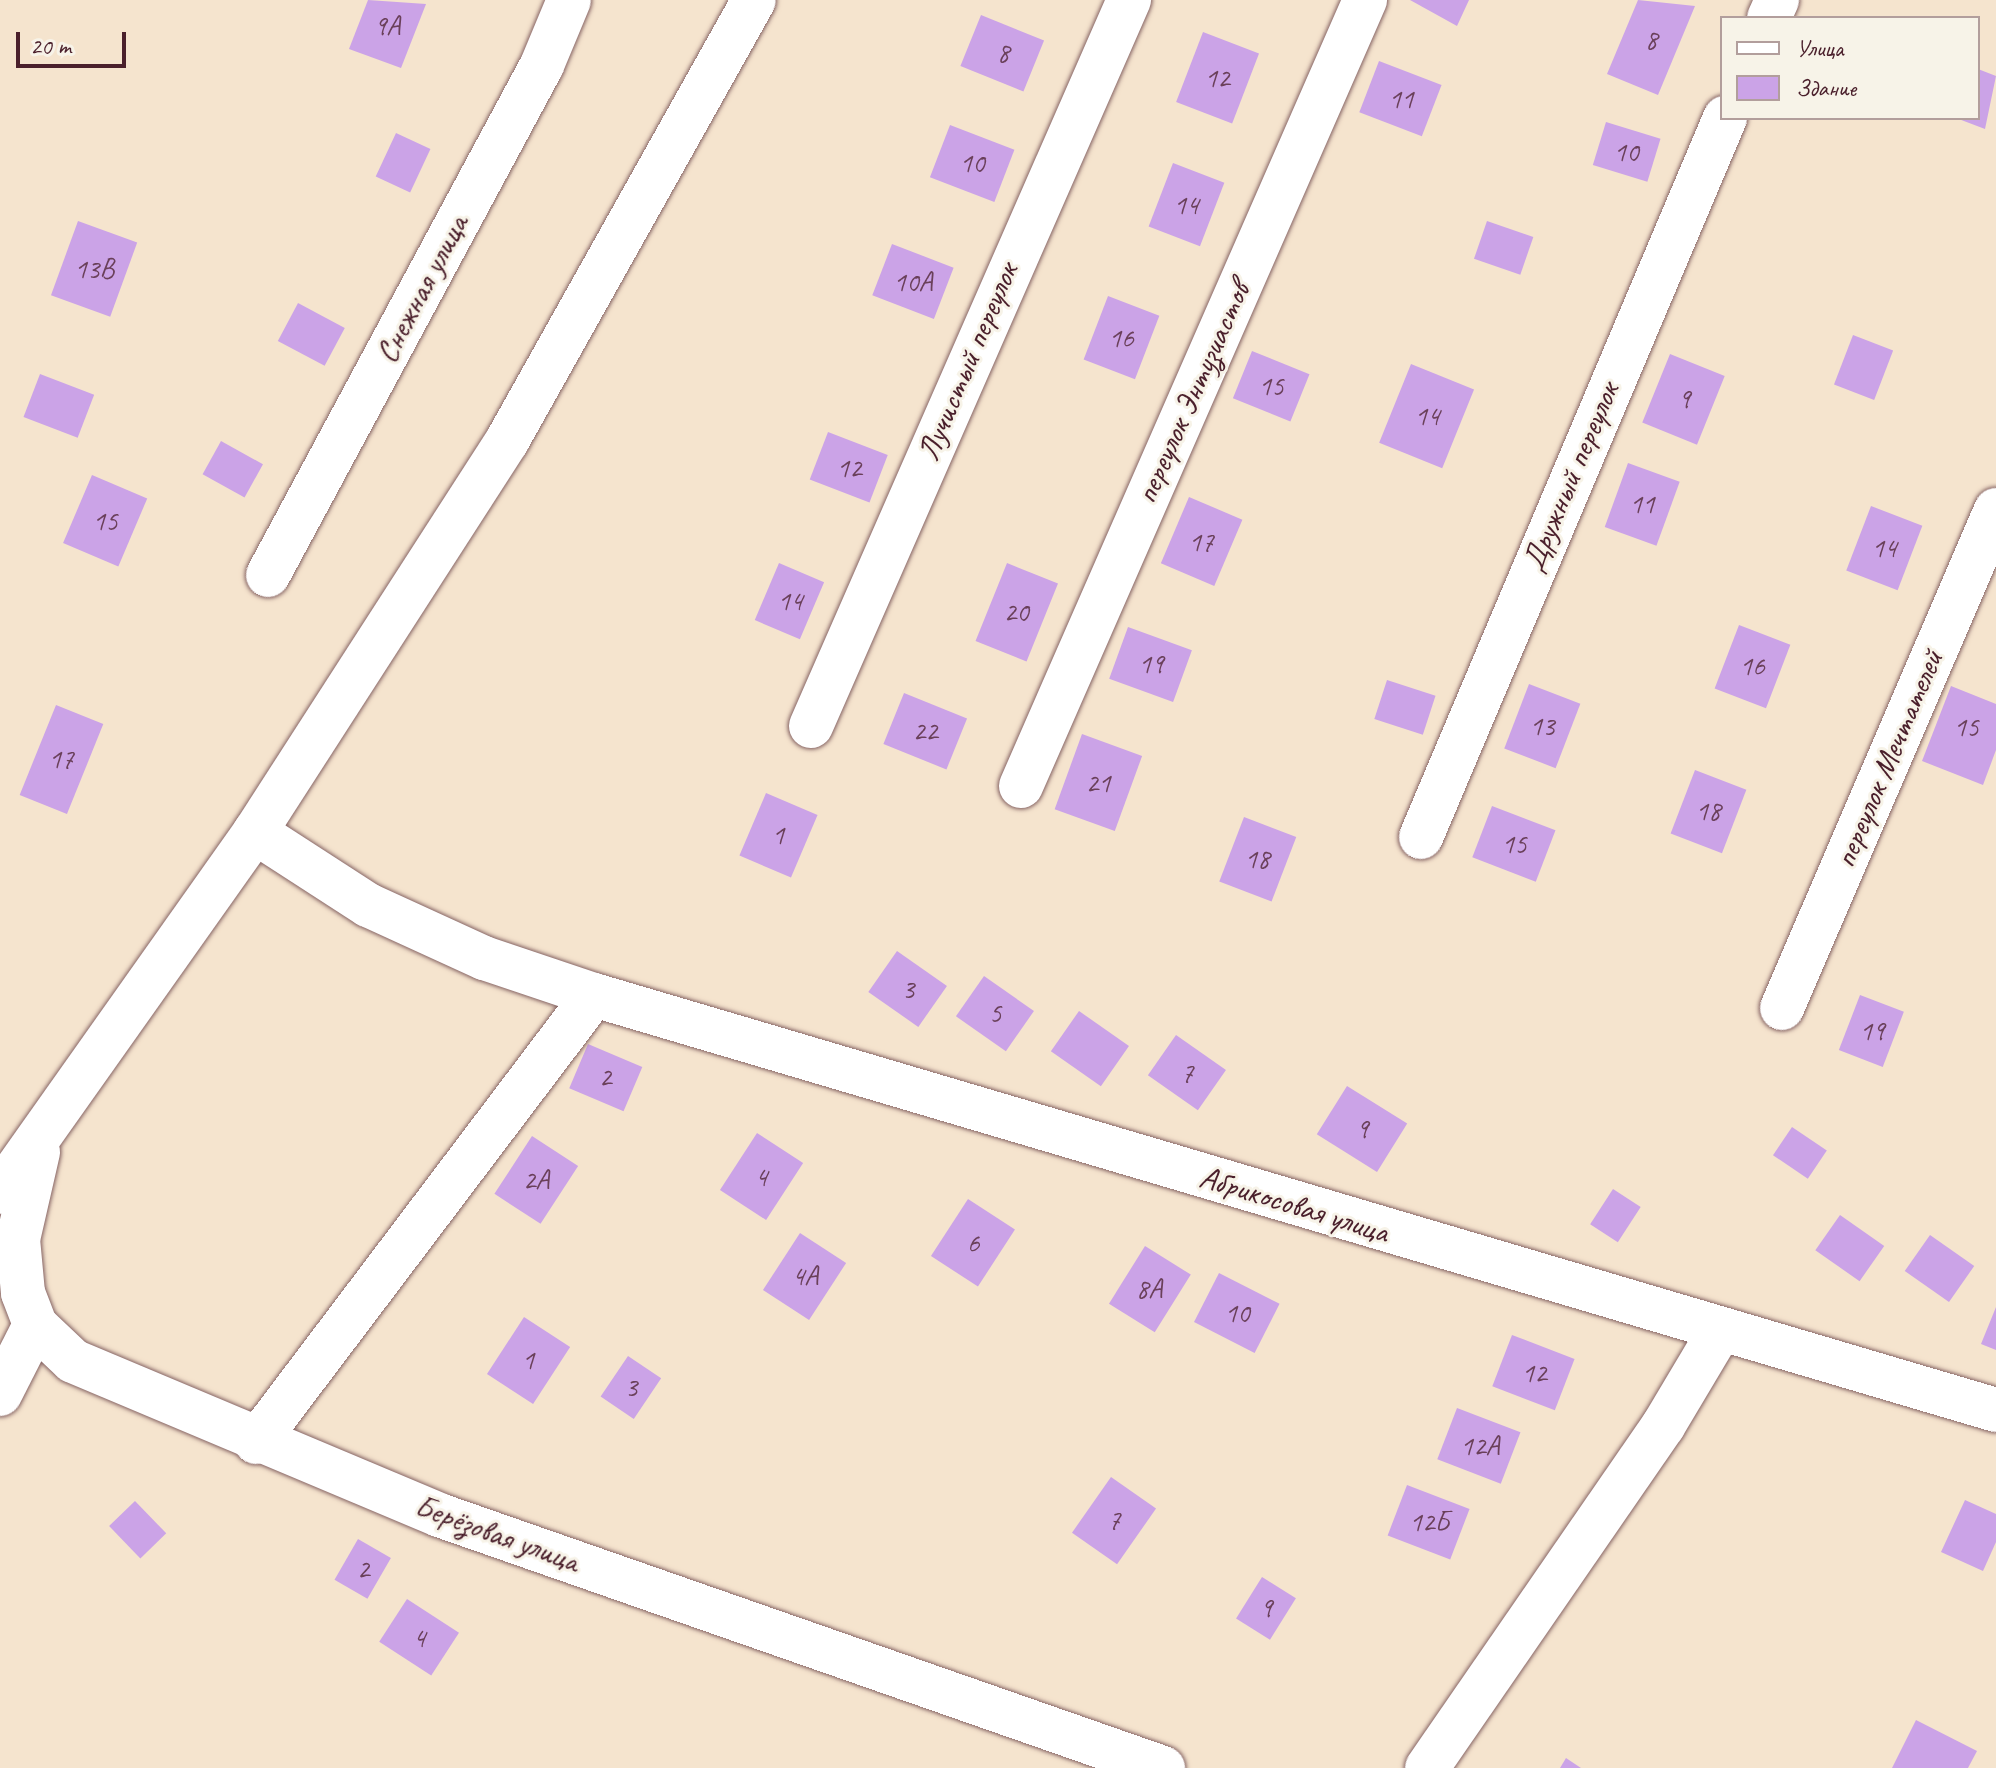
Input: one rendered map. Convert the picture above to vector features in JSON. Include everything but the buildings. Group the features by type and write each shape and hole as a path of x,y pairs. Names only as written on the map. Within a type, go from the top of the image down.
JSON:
{"street":[{"name":"Снежная улица","path":"268,575 542,65 569,0"},
{"path":"0,1192 255,832 507,441 754,0"},
{"name":"Лучистый переулок","path":"811,726 1129,0"},
{"name":"переулок Энтузиастов","path":"1021,786 1365,0"},
{"name":"Дружный переулок","path":"1421,837 1724,120"},
{"name":"переулок Мечтателей","path":"1782,1008 1996,510"},
{"name":"Абрикосовая улица","path":"255,832 368,905 484,958 594,995 1719,1332 1996,1410"},
{"path":"256,1442 594,995"},
{"name":"Берёзовая улица","path":"42,1135 18,1239 23,1293 35,1325 73,1361 256,1442 439,1515 1163,1768"},
{"path":"0,1394 35,1325"},
{"path":"1427,1768 1663,1426 1719,1332"}]}
